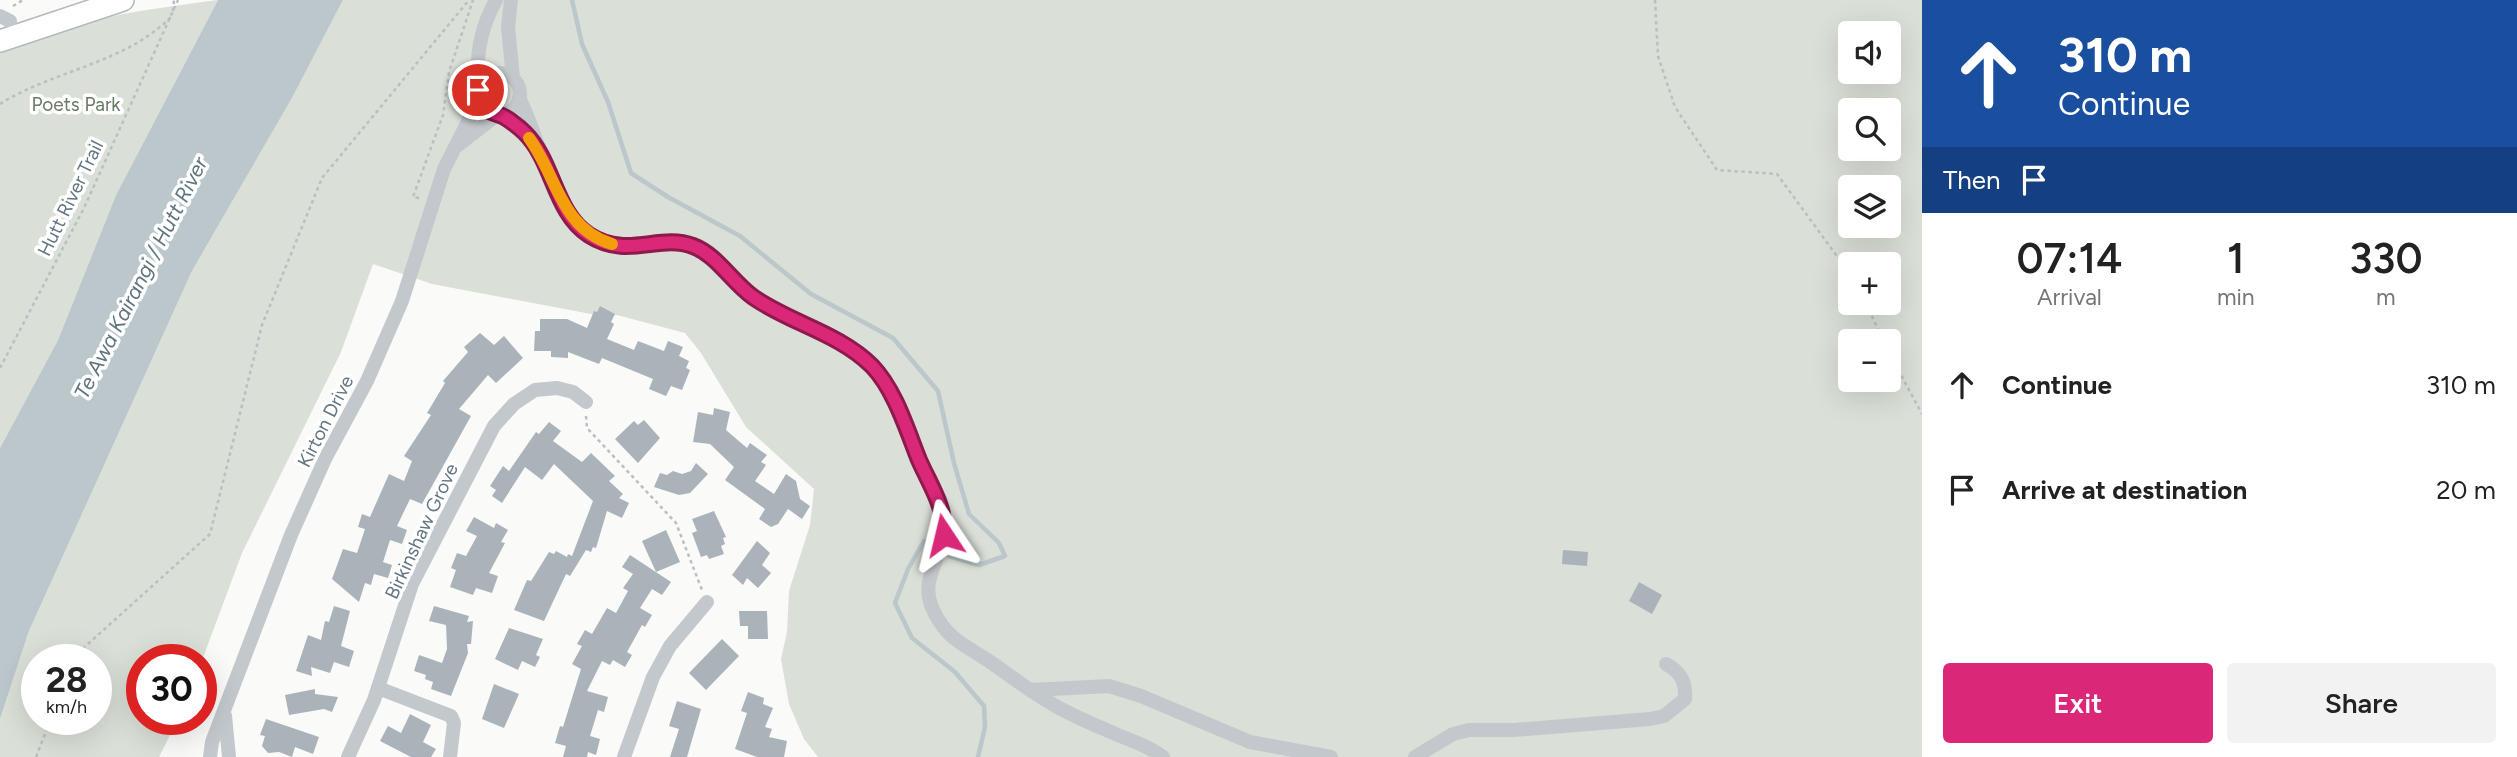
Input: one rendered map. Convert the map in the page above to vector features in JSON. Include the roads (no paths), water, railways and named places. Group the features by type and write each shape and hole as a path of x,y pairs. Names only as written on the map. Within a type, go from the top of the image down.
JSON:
{"highway":[{"path":"3,21 84,0"},
{"path":"0,41 123,0"}],"street":[{"path":"496,0 479,44 479,93 485,110 500,115 526,133 539,151 573,219 588,234 618,246 682,243 700,249 755,298 829,336 872,366 898,411 944,522 943,539 930,574 928,589 930,603 941,624 960,643 1050,703 1163,757"},
{"path":"500,115 513,109 520,91 513,78 508,27 511,0"},
{"path":"479,93 494,73 513,78"},
{"name":"Kirton Drive","path":"209,757 212,741 291,535 325,459 368,381 402,301 432,201 479,93"},
{"path":"519,98 534,130 539,151"},
{"name":"Kirton Drive","path":"455,147 500,115"},
{"name":"Birkinshaw Grove","path":"348,757 378,688 412,584 494,426 514,404 535,390 557,388 573,392 586,402"},
{"path":"624,757 653,677 670,646 707,602"},
{"path":"1415,757 1453,734 1469,730 1626,722 1664,716 1685,699 1686,690 1676,669 1666,664"},
{"path":"1031,690 1109,687 1141,696 1250,742 1331,757"},
{"path":"378,688 451,716 454,723 450,757"},
{"name":"Kirton Drive","path":"225,711 229,757"}],"water":[{"name":"Te Awa Kairangi / Hutt River","path":"218,0 343,0 292,98 192,271 25,644 21,644 21,655 0,719 0,448 58,340 116,195"}],"waterway":[{"path":"572,0 582,44 608,102 631,173 668,197 740,236 811,294 893,338 938,391 969,514 999,543 1005,556 979,565 952,557 924,541 908,569 895,603 912,638 955,672 984,706 985,727 978,757"}],"park label":[{"name":"Poets Park","path":"76,104"}]}
